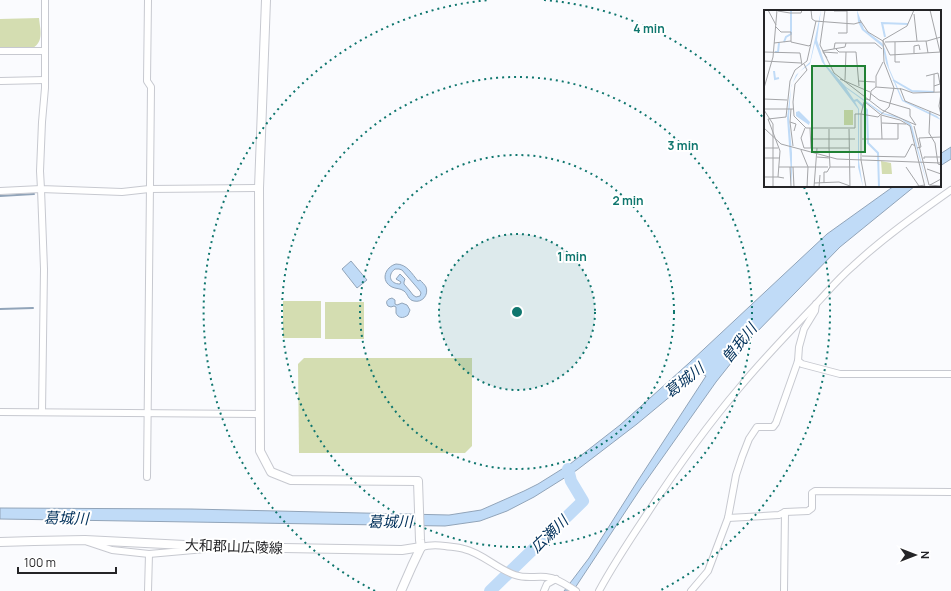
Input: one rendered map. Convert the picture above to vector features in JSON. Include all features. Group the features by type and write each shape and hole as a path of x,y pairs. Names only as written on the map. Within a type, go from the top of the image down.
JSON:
{"street":[{"path":"42,412 44,269 40,171 45,80 44,0"},
{"path":"147,477 151,87 147,81 148,0"},
{"path":"266,0 259,188 260,451 270,472 291,480 418,482 420,544 402,591"},
{"path":"0,51 44,52"},
{"path":"2,81 45,80"},
{"path":"0,191 41,189 122,192 149,189 259,188"},
{"path":"599,591 612,566 657,498 695,445 739,388 778,343 852,266 881,241 951,190"},
{"path":"691,591 708,571 728,518 736,475 749,439 757,427 773,426 776,423 798,361 799,347 804,329 817,303"},
{"path":"798,361 802,364 840,374 951,374"},
{"path":"0,412 260,414"},
{"path":"728,518 779,515 785,512 808,511 812,508 812,493 814,491 951,492"},
{"path":"784,591 785,512"},
{"path":"85,540 112,550 148,554 225,547"},
{"name":"大和郡山広陵線","path":"0,542 85,540 225,547 402,550 420,544"},
{"path":"420,544 464,549 514,575 524,578 546,577 556,579 576,591"},
{"path":"148,554 148,591"},
{"path":"544,591 547,584 556,579"}],"green space":[{"path":"39,18 41,31 40,40 35,47 30,49 0,47 0,19"},
{"path":"283,301 321,301 321,338 283,338"},
{"path":"325,302 364,302 364,339 325,339"},
{"path":"304,358 472,358 472,446 465,453 299,453 298,364"}],"water":[{"path":"951,147 951,159 941,165 941,153"},
{"path":"893,187 914,187 840,247 751,338 716,382 641,488 573,591 564,591 589,558 706,376 702,374 696,375 637,424 577,470 534,497 507,511 480,521 445,526 0,519 0,508 191,509 449,515 481,510 538,484 570,464 620,425 689,363 827,234"},
{"path":"351,261 367,280 357,288 342,269"},
{"path":"400,264 409,270 418,281 420,280 426,286 427,293 422,300 412,300 401,289 392,287 388,284 385,274 392,266","holes":["395,269 402,270 420,291 420,296 416,297 413,295 404,284 405,279 400,274 396,279 401,282 400,284 392,281 390,276 391,274"]},
{"path":"392,298 395,300 395,304 397,305 402,303 407,305 410,310 408,315 399,317 396,313 396,307 388,306 387,301"}],"waterway":[{"path":"0,196 34,194"},
{"path":"0,309 33,308"},
{"name":"広瀬川","path":"490,591 583,501 571,481 568,469"}],"water label":[{"name":"曽我川","path":"739,343"},
{"name":"葛城川","path":"684,380"},
{"name":"葛城川","path":"66,518"},
{"name":"葛城川","path":"390,521"}]}
